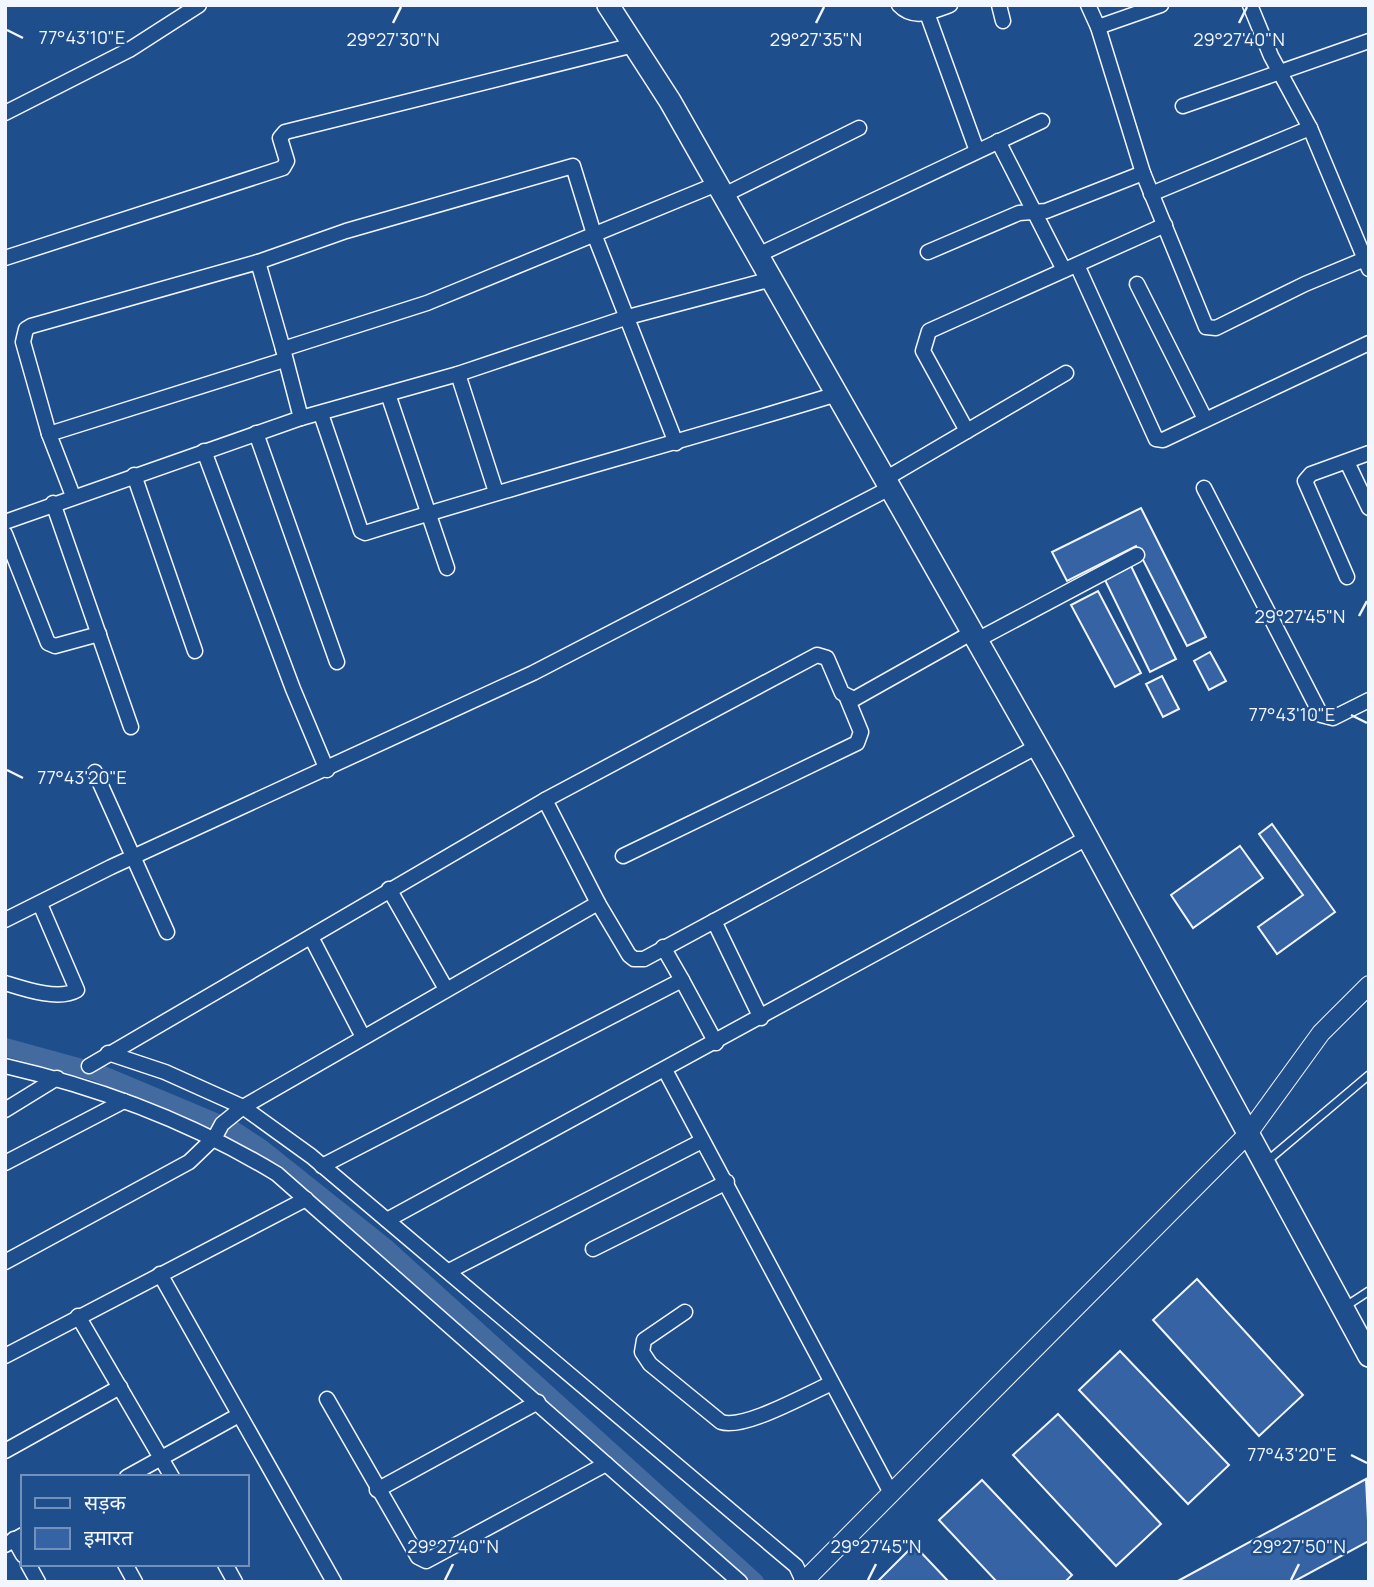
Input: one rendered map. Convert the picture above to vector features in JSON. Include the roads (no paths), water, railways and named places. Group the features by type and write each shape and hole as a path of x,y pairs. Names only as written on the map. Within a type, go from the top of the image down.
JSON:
{"main road":[{"path":"608,5 720,189 1038,746 1369,1356"}],"street":[{"path":"5,113 129,50 199,5"},
{"path":"899,5 909,13 926,13 950,5"},
{"path":"999,5 1003,20"},
{"path":"1088,5 1098,27 1143,173 1208,329 1367,265 1310,128 1281,70 1270,56 1250,5"},
{"path":"1098,27 1161,5"},
{"path":"926,13 977,151"},
{"path":"1183,106 1369,41"},
{"path":"5,258 284,168 287,161 280,138 285,132 634,45"},
{"path":"758,255 1042,121"},
{"path":"50,434 427,303 594,234 720,189 859,128"},
{"path":"1152,194 1310,128"},
{"path":"998,141 1033,212 1071,267 1152,435 1164,440 1369,343"},
{"path":"73,496 50,434 23,342 26,329 258,262 346,231 572,165 576,168 594,234 676,443"},
{"path":"928,252 1019,213 1046,211 1143,173"},
{"path":"967,431 923,351 925,337 934,328 1165,225"},
{"path":"258,262 301,418"},
{"path":"5,522 301,418 458,374 628,317 772,279"},
{"path":"1137,284 1205,419"},
{"path":"5,920 133,857 533,673 888,483 967,431 1066,373"},
{"path":"458,374 496,492"},
{"path":"388,394 447,568"},
{"path":"321,414 362,532 676,443 837,394"},
{"path":"256,433 337,662"},
{"path":"204,451 293,689 327,770"},
{"path":"1347,577 1304,484 1311,474 1369,453"},
{"path":"1347,462 1369,508"},
{"path":"134,475 195,651"},
{"path":"1204,488 1321,715 1333,718 1368,702"},
{"path":"53,503 131,727"},
{"path":"5,534 48,643 55,646 99,634"},
{"path":"847,698 854,699 868,694 975,636 1137,555"},
{"path":"89,1066 545,800 817,655 830,662 861,732 857,743 623,856"},
{"path":"545,800 598,902 634,959 644,959 1038,746"},
{"path":"95,772 167,932"},
{"path":"387,1220 716,1043 1087,838"},
{"path":"390,889 446,989"},
{"path":"5,1262 189,1162 215,1138 222,1124 243,1107 598,902"},
{"path":"5,983 41,992 64,993 76,990 40,904"},
{"path":"714,921 761,1018"},
{"path":"311,937 363,1037"},
{"path":"663,947 716,1043"},
{"path":"322,1166 682,980"},
{"path":"108,1054 165,1072 243,1107 322,1166 796,1566 803,1582 1247,1135 1321,1033 1369,985"},
{"path":"5,1067 79,1082 215,1138 277,1174 740,1582"},
{"path":"665,1070 891,1493"},
{"path":"5,1110 57,1078"},
{"path":"5,1163 124,1101"},
{"path":"449,1271 702,1141"},
{"path":"593,1249 727,1182"},
{"path":"5,1356 306,1199"},
{"path":"160,1274 330,1580"},
{"path":"685,1312 645,1340 642,1352 650,1364 720,1422 728,1425 745,1421 831,1384"},
{"path":"78,1316 171,1475"},
{"path":"5,1451 120,1387"},
{"path":"327,1399 377,1490 418,1557 426,1561 606,1464"},
{"path":"377,1490 538,1402"},
{"path":"130,1475 239,1415"},
{"path":"29,1566 38,1582"},
{"path":"126,1566 135,1582"},
{"path":"226,1566 235,1582"}],"lane":[{"path":"1263,1165 1369,1075"},
{"path":"1343,1309 1369,1291"}],"waterway":[{"path":"5,1047 96,1072 232,1129 261,1148 385,1247 755,1582"}]}
